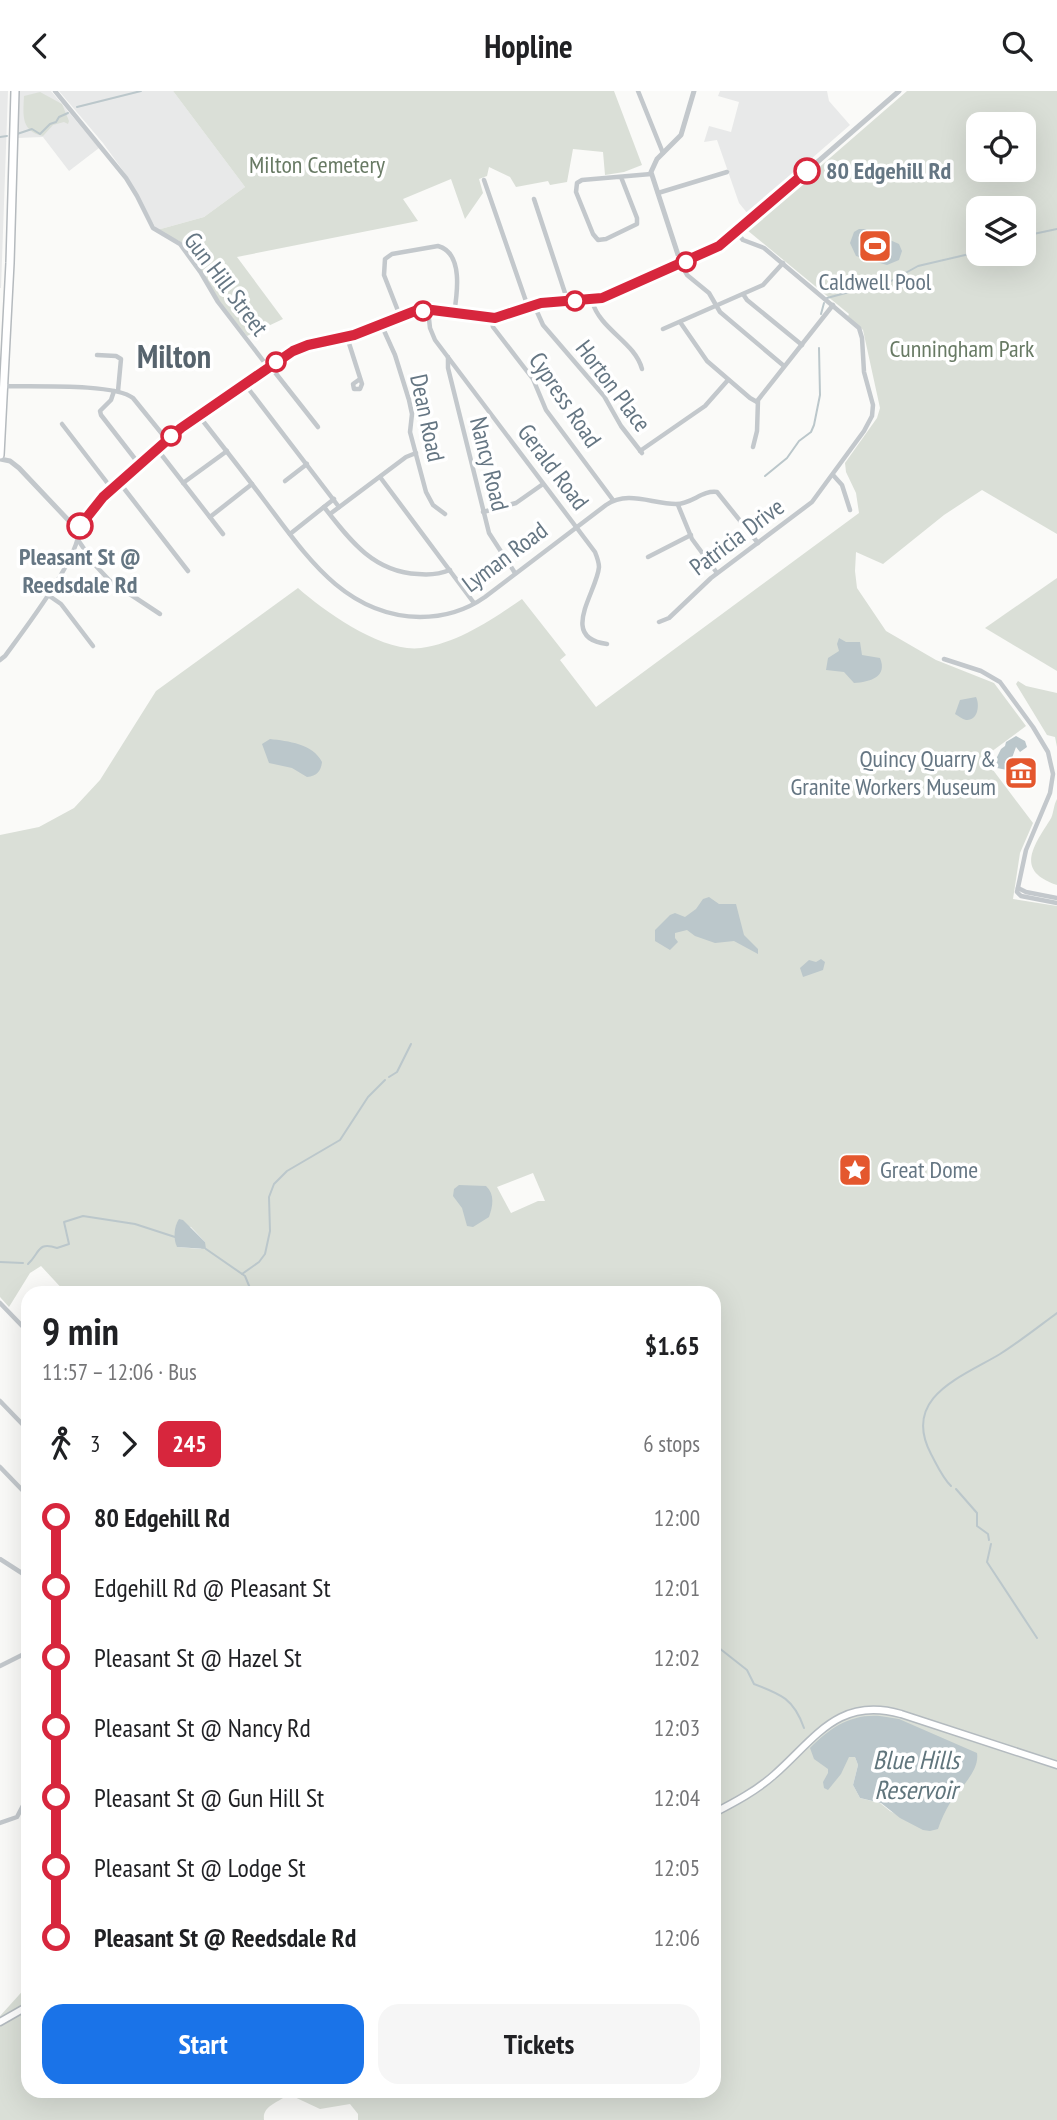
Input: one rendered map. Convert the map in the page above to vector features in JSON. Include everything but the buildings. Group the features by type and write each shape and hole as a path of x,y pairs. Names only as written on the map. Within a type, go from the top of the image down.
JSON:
{"main road":[{"path":"0,457 15,91"},
{"path":"721,1809 757,1789 829,1723 846,1714 863,1710 882,1709 901,1714 1057,1765"},
{"path":"0,2022 21,2010"}],"street":[{"name":"Gun Hill Street","path":"55,91 126,179 153,229 180,244 215,298 318,427"},
{"path":"638,91 663,153"},
{"path":"694,91 681,135 652,166 650,174 687,275 709,293 720,312 785,366"},
{"path":"0,660 48,595 78,540 79,526 112,489 198,415 269,366 300,348 346,337 400,316 428,310 491,318 531,306 592,301 681,264 719,246 737,233 898,91"},
{"path":"657,194 727,172"},
{"path":"621,177 637,224 603,240 597,239 576,191 577,183 582,180 650,174"},
{"name":"Horton Place","path":"484,180 531,306 543,325 604,396 641,452 708,404 728,380"},
{"path":"534,199 568,302"},
{"name":"Patricia Drive","path":"659,622 669,618 717,573 811,502 866,428 873,408 863,368 861,330 764,248 743,240 737,233"},
{"path":"400,316 384,275 385,260 391,254 438,246 449,252 458,279 454,314"},
{"path":"663,329 766,283 783,263"},
{"path":"743,294 802,345"},
{"path":"592,301 597,316 636,358 642,369"},
{"path":"753,447 757,431 757,402 833,306"},
{"name":"Gerald Road","path":"428,310 432,334 595,552 599,565 583,610 583,626 594,641 607,644"},
{"name":"Cypress Road","path":"491,318 493,327 534,381 546,409 612,500"},
{"path":"680,322 703,358 757,402"},
{"name":"Dean Road","path":"381,324 410,400 410,432 428,496 433,505 445,514"},
{"path":"346,337 360,379"},
{"path":"97,355 120,358 116,391 100,411 139,464"},
{"name":"Nancy Road","path":"448,357 448,368 492,541 516,573"},
{"path":"244,383 340,507"},
{"path":"3,386 116,391 132,398 167,440"},
{"name":"Lyman Road","path":"198,415 317,569 354,599 373,608 406,616 431,617 450,614 474,603 612,500"},
{"path":"62,424 112,489"},
{"path":"157,449 223,534"},
{"path":"183,483 227,451"},
{"path":"330,515 408,456 416,453"},
{"path":"0,457 13,463 67,520 79,526"},
{"path":"285,481 307,464"},
{"path":"833,475 842,485 850,510"},
{"path":"380,477 474,603"},
{"path":"119,482 188,571"},
{"path":"210,517 252,484"},
{"path":"483,512 513,505 543,484"},
{"path":"612,500 628,497 678,504 689,502 711,491 719,493 758,543"},
{"path":"290,534 334,499"},
{"path":"678,504 691,535 717,573"},
{"path":"324,507 357,548 384,566 419,574 440,573 450,569"},
{"path":"648,557 691,535"},
{"path":"78,540 110,581 160,614"},
{"path":"48,595 61,604 93,646"},
{"path":"944,659 981,671 1000,682 1033,727 1049,756 1053,774 1051,788 1045,810 1026,850 1017,893 1020,896 1057,900"},
{"path":"0,1303 21,1325"},
{"path":"0,1401 21,1423"},
{"path":"0,1468 21,1489"},
{"path":"0,1559 21,1572"},
{"path":"0,1666 21,1656"},
{"path":"0,1823 17,1817 21,1809"}],"shaded area":[{"path":"0,91 8,91 1,288 0,288"},
{"path":"19,91 51,91 99,148 69,171 43,137 17,138"},
{"path":"59,91 173,91 245,187 204,217 157,230 127,176"},
{"path":"720,91 827,91 829,101 850,125 748,214 739,203 717,140 704,142 709,126 731,132 739,102 718,96"}],"green space":[{"name":"Milton Cemetery","path":"173,91 614,91 642,165 605,175 603,152 573,149 567,182 550,185 548,181 516,187 510,177 489,167 487,176 479,179 483,193 465,219 451,179 403,199 418,221 237,257 283,319 247,336 222,305 179,241 157,230 204,217 245,187"},
{"name":"Cunningham Park","path":"907,91 1057,91 1057,534 982,490 944,515 883,564 856,552 855,571 857,588 886,631 936,660 994,683 1026,726 991,752 993,770 1033,823 1020,853 1013,899 1057,906 1057,2120 358,2120 358,2114 350,2104 320,2109 297,2098 721,2098 721,1286 60,1286 41,1266 30,1273 9,1307 0,1297 0,835 39,827 74,808 100,780 156,691 298,588 355,629 373,638 406,648 435,645 462,636 522,599 566,655 560,660 596,707 859,513 856,493 846,472 845,463 877,418 880,408 863,330 849,314 747,230","holes":["533,1173 545,1201 538,1201 511,1213 497,1187","176,1225 191,1227 205,1242 201,1249 177,1247","855,1757 921,1828 880,1803 860,1798 853,1785 858,1765"]},
{"path":"40,92 62,104 69,121 68,124 64,122 53,125 43,136 27,126 24,116 24,96"},
{"path":"1057,578 1057,671 985,628"},
{"path":"1018,681 1026,686 1057,693 1057,747 1055,737 1047,735 1016,684"},
{"path":"1057,799 1057,885 1036,873 1031,858 1033,849 1051,818"},
{"path":"21,1993 21,2098 282,2098 268,2108 264,2120 0,2120 0,2016"}],"water":[{"name":"Caldwell Pool","path":"865,229 899,244 902,251 899,260 887,265 856,256 850,243 854,232"},
{"path":"839,638 846,642 860,642 862,655 880,658 880,674 871,680 854,683 844,672 826,670 828,658 839,651"},
{"path":"976,697 978,708 973,718 966,720 955,714 960,700"},
{"path":"1016,736 1025,741 1027,747 1020,752 1016,747 1012,758 1012,771 997,768 994,763 1001,749"},
{"path":"270,739 313,751 322,762 319,770 307,777 292,768 269,763 262,744"},
{"path":"709,897 719,904 736,904 744,935 758,949 758,954 734,941 715,943 687,930 675,933 678,942 670,950 655,941 655,930 670,915 675,913 685,917 696,909 703,899"},
{"path":"821,959 825,962 823,970 803,977 800,968 809,960 816,962"},
{"path":"459,1185 486,1186 492,1196 489,1217 473,1227 467,1226 462,1208 453,1196 454,1189"},
{"path":"179,1219 205,1242 206,1249 177,1247 175,1233"},
{"name":"Blue Hills Reservoir","path":"859,1717 899,1719 977,1753 972,1773 950,1803 938,1829 923,1830 900,1818 881,1803 860,1798 853,1785 858,1765 855,1757 849,1757 841,1774 828,1790 824,1788 823,1782 828,1769 814,1759 810,1748 841,1724"}],"waterway":[{"path":"77,107 141,91"},
{"path":"17,134 32,129 40,134 59,117 68,113"},
{"path":"0,137 7,136"},
{"path":"1036,233 1057,229"},
{"path":"827,298 853,291 875,290 918,266 966,255"},
{"path":"821,314 824,303"},
{"path":"765,476 787,458 799,441 811,432 814,425 820,395 819,348"},
{"path":"389,1077 397,1072 411,1044"},
{"path":"242,1274 265,1254 270,1231 269,1197 274,1184 287,1171 340,1140 368,1097 385,1080"},
{"path":"28,1264 42,1247 57,1248 69,1244 64,1222 83,1216 135,1224 175,1237"},
{"path":"206,1249 245,1276 249,1286"},
{"path":"0,1262 23,1263"},
{"path":"951,1486 931,1454 924,1434 924,1418 930,1403 954,1381 1007,1349 1057,1313"},
{"path":"956,1489 977,1513 977,1526 988,1534 989,1540"},
{"path":"991,1544 987,1562 1037,1638"},
{"path":"721,1650 747,1670 754,1684 779,1695 791,1704 804,1728"}],"bus line":[{"name":"245","path":"80,526 103,497 181,428 293,351 354,335 415,311 432,310 487,319 505,316 541,303 602,298 719,246 807,171"}],"place":[{"name":"80 Edgehill Rd","path":"807,171"},
{"name":"Caldwell Pool","path":"875,246"},
{"name":"Pleasant St @ Reedsdale Rd","path":"80,526"},
{"name":"Quincy Quarry & Granite Workers Museum","path":"1021,773"},
{"name":"Great Dome","path":"855,1170"}],"district":[{"name":"Milton","path":"174,357"}]}
